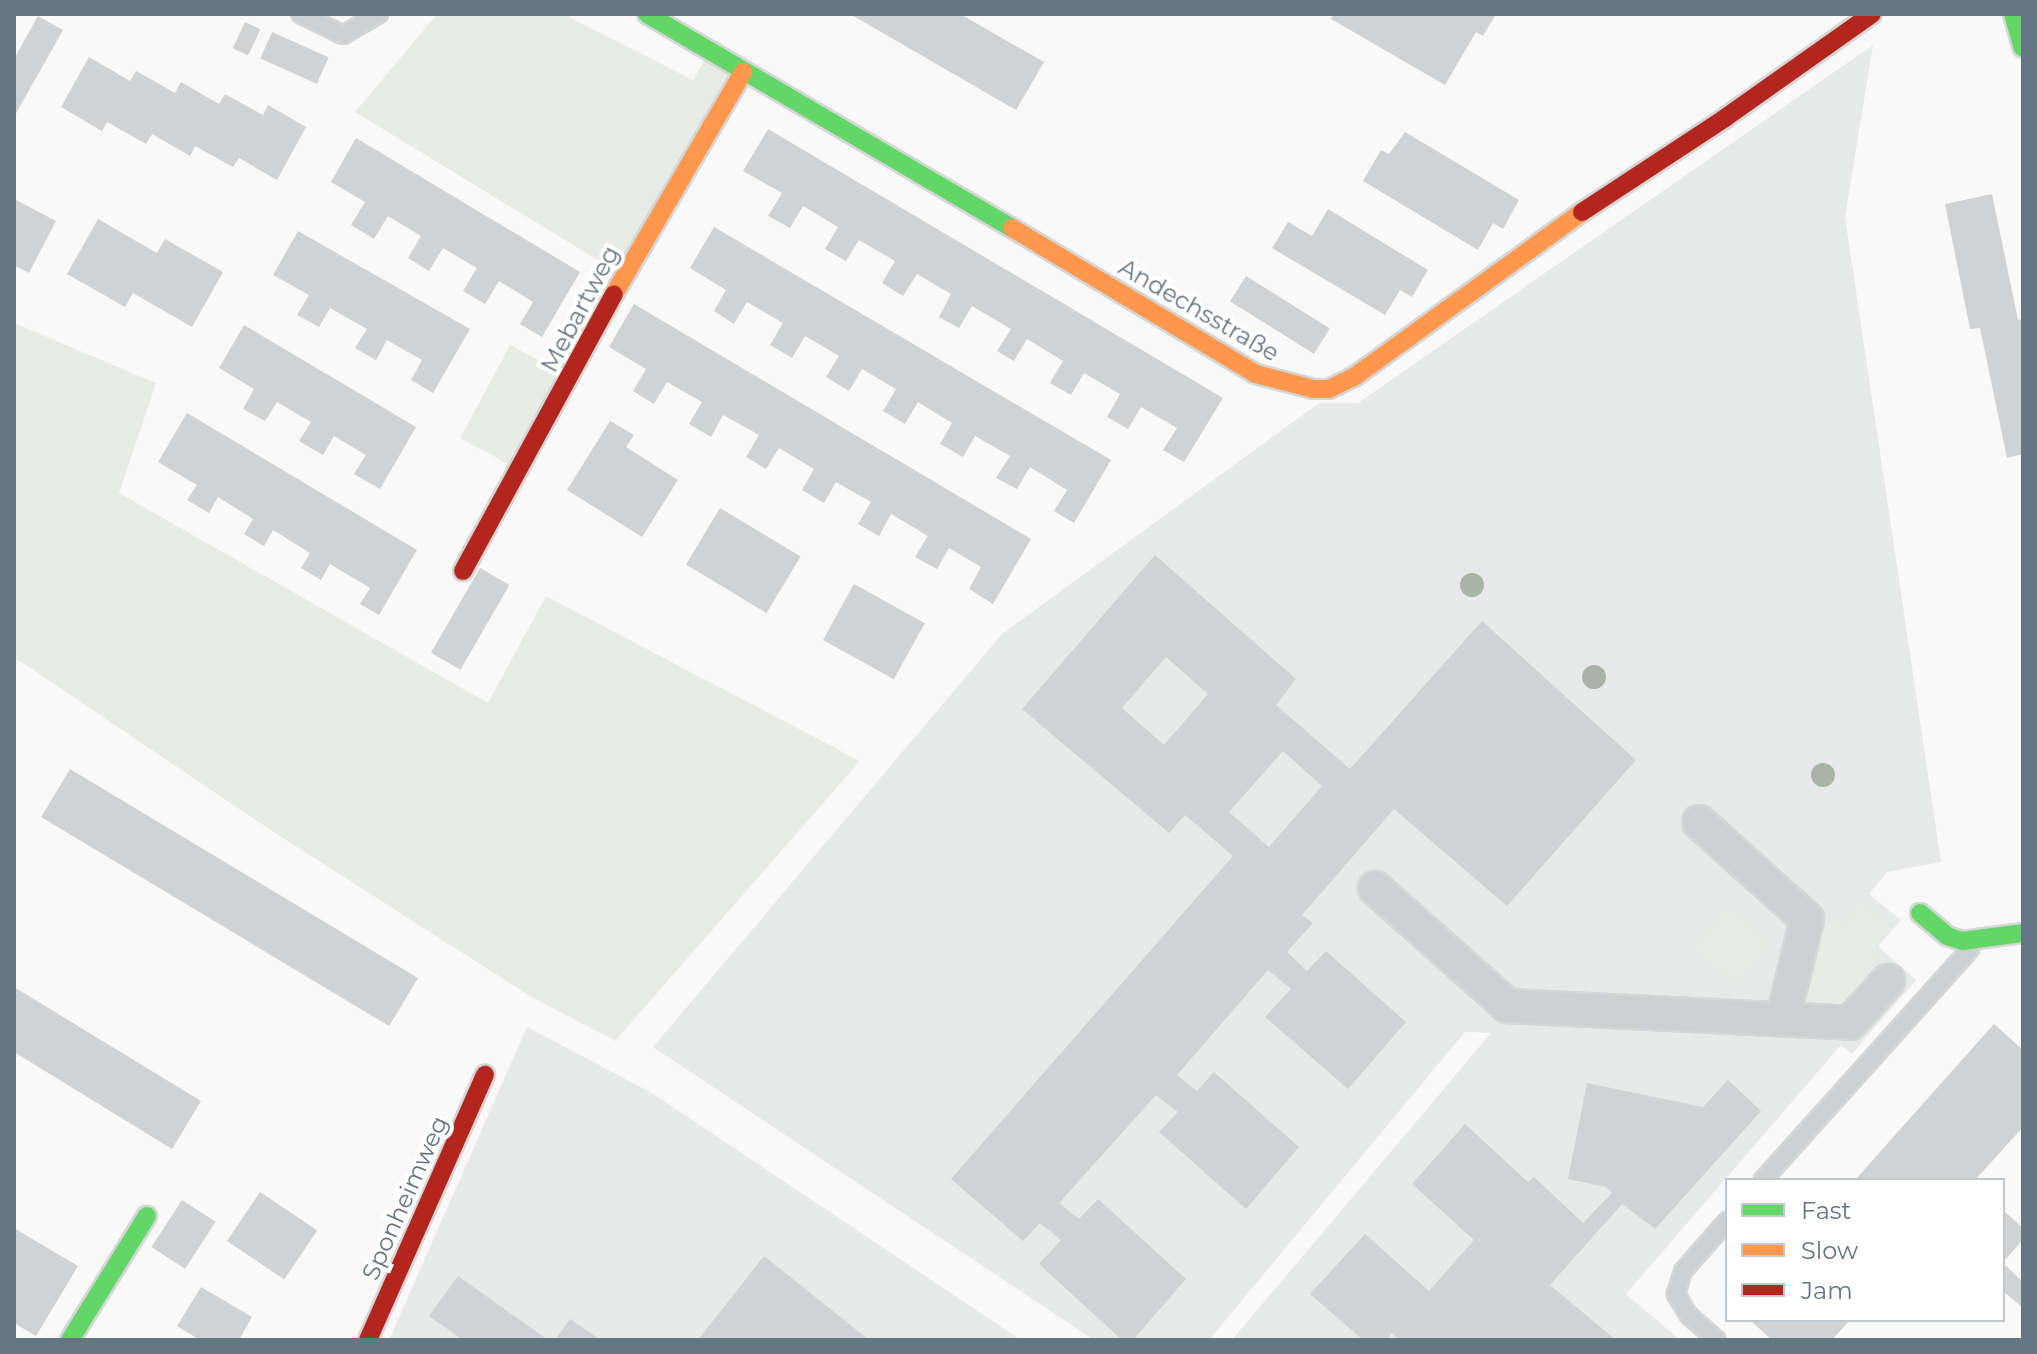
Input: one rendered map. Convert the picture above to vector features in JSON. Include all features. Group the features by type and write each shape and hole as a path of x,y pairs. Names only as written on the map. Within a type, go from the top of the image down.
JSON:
{"street":[{"name":"Andechsstraße","path":"647,14 1031,239 1225,358 1281,383 1329,389 1354,377 1565,223 1725,118 1872,14"},
{"path":"2013,14 2023,48"},
{"name":"Mebartweg","path":"463,571 624,276 743,72"},
{"path":"1699,822 1807,919 1783,1018"},
{"path":"1375,888 1508,1006 1850,1023 1888,981"},
{"path":"1920,913 1947,936 1962,941 2023,933"},
{"name":"Sponheimweg","path":"368,1340 485,1075"},
{"path":"70,1340 147,1216"}],"lane":[{"path":"300,14 343,35 379,14"},
{"path":"1765,1178 1952,966 1980,940"},
{"path":"1717,1340 1689,1316 1676,1294 1683,1271 1725,1223"}],"shaded area":[{"path":"437,14 569,14 569,17 693,80 709,52 743,72 624,276 355,112"},
{"path":"1873,45 1845,217 1941,862 1887,872 1869,894 1901,920 1878,946 1916,980 1852,1054 1841,1045 1626,1294 1680,1340 1232,1340 1491,1033 1465,1032 1209,1340 1094,1340 653,1047 1002,634 1319,403 1358,403"},
{"path":"14,323 156,383 119,493 488,703 546,596 860,761 615,1041 530,996 272,831 14,657"},
{"path":"510,345 571,377 521,471 460,439"},
{"path":"1862,901 1892,927 1872,950 1879,956 1862,975 1868,982 1843,1014 1804,1008 1814,944 1835,916 1843,924"},
{"path":"1728,906 1771,943 1735,985 1692,948"},
{"path":"527,1027 652,1093 1021,1340 389,1340"}],"building":[{"path":"850,14 960,14 1044,62 1016,110"},
{"path":"1334,14 1496,14 1483,36 1476,32 1445,85 1331,19"},
{"path":"38,16 63,30 14,117 14,59"},
{"path":"245,22 260,29 248,55 233,48"},
{"path":"272,32 329,57 317,84 260,58"},
{"path":"89,57 130,81 136,71 175,93 181,82 219,104 225,94 263,115 268,105 306,127 277,180 239,158 233,167 195,146 190,156 152,134 146,144 107,122 102,131 61,107"},
{"path":"768,129 1223,398 1184,462 1163,450 1177,428 1141,407 1128,429 1107,417 1120,394 1084,373 1071,395 1050,383 1063,361 1027,339 1014,361 997,351 1011,329 972,306 959,328 939,317 951,294 917,274 903,296 882,283 895,261 859,240 846,261 825,249 838,227 803,206 790,228 768,216 782,193 743,171"},
{"path":"1405,132 1519,200 1503,229 1493,223 1478,250 1363,181 1381,150 1389,154"},
{"path":"356,138 580,272 542,337 520,324 533,302 499,281 485,304 463,291 477,268 443,248 429,271 408,258 421,236 388,216 374,239 351,225 365,202 331,182"},
{"path":"1992,194 2018,320 2023,319 2023,454 2007,458 1980,328 1970,329 1945,204"},
{"path":"14,199 56,221 29,273 14,265"},
{"path":"1328,209 1428,270 1412,297 1400,290 1385,315 1272,248 1288,222 1312,236"},
{"path":"98,219 157,253 165,239 223,272 192,327 133,293 125,307 67,274"},
{"path":"714,227 1111,460 1074,523 1054,511 1067,490 1030,467 1017,489 996,478 1010,456 975,436 963,457 940,444 952,423 918,402 905,424 883,411 896,389 862,369 849,391 826,377 839,356 805,336 792,358 770,345 783,323 747,302 734,324 714,311 726,290 690,268"},
{"path":"298,231 470,329 433,393 411,380 422,360 387,340 376,360 355,348 367,329 330,308 319,327 297,315 309,295 273,275"},
{"path":"1246,276 1330,328 1314,354 1230,301"},
{"path":"634,304 1031,539 993,604 969,589 981,567 949,548 937,569 915,557 928,536 891,514 879,536 858,524 871,502 836,482 824,503 802,490 814,469 779,448 766,469 746,457 759,435 723,415 711,437 689,424 702,402 667,382 654,404 633,391 646,369 609,347"},
{"path":"244,325 416,427 380,489 354,474 366,455 334,436 323,455 299,441 311,422 277,402 265,421 243,409 254,389 219,368"},
{"path":"187,413 417,550 379,615 360,604 370,588 330,564 321,580 301,568 310,553 273,530 264,546 244,534 253,519 218,497 209,513 187,500 197,485 158,462"},
{"path":"610,421 634,435 626,447 678,480 642,537 567,490"},
{"path":"720,508 801,556 767,613 686,565"},
{"path":"1155,555 1296,679 1276,705 1350,769 1482,621 1636,760 1507,906 1394,809 1302,915 1313,923 1287,952 1307,971 1326,951 1406,1022 1348,1089 1265,1017 1291,989 1268,970 1177,1075 1197,1091 1214,1072 1299,1147 1246,1209 1159,1132 1178,1112 1156,1095 1059,1203 1079,1219 1098,1199 1186,1279 1133,1340 1122,1340 1039,1264 1061,1240 1040,1223 1023,1241 951,1179 1233,856 1185,815 1169,833 1022,709","holes":["1166,657 1208,694 1164,745 1122,708","1283,751 1322,786 1269,847 1229,812"]},
{"path":"480,568 509,585 460,670 431,653"},
{"path":"854,584 925,623 894,679 823,640"},
{"path":"70,769 418,978 389,1026 41,817"},
{"path":"14,987 201,1101 172,1149 14,1052"},
{"path":"1994,1024 2023,1050 2023,1127 1977,1178 1857,1178"},
{"path":"1728,1080 1761,1111 1655,1229 1622,1204 1550,1285 1616,1340 1399,1340 1392,1333 1386,1340 1363,1340 1310,1294 1365,1234 1429,1291 1474,1240 1412,1184 1465,1124 1528,1182 1534,1177 1583,1223 1612,1193 1606,1187 1568,1179 1587,1083 1703,1107"},
{"path":"260,1192 317,1231 284,1279 227,1241"},
{"path":"182,1200 216,1222 185,1269 152,1247"},
{"path":"2005,1212 2023,1228 2023,1240 2005,1260"},
{"path":"14,1228 78,1266 36,1336 14,1323"},
{"path":"764,1256 869,1340 698,1340"},
{"path":"2005,1265 2023,1282 2023,1308 2005,1293"},
{"path":"458,1276 548,1340 463,1340 429,1316"},
{"path":"201,1287 252,1317 239,1340 200,1340 177,1326"},
{"path":"570,1319 601,1340 555,1340"},
{"path":"1752,1322 1848,1322 1832,1340 1772,1340"}],"traffic: fast":[{"path":"647,14 1012,228"},
{"path":"2013,14 2023,48"},
{"path":"1920,913 1947,936 1962,941 2023,933"},
{"path":"70,1340 147,1216"}],"traffic: slow":[{"path":"614,294 743,72"},
{"path":"1012,228 1256,374 1313,389 1329,389 1354,377 1582,212"}],"traffic: jam":[{"path":"1582,212 1725,118 1872,14"},
{"path":"463,571 614,294"},
{"path":"368,1340 485,1075"}]}
